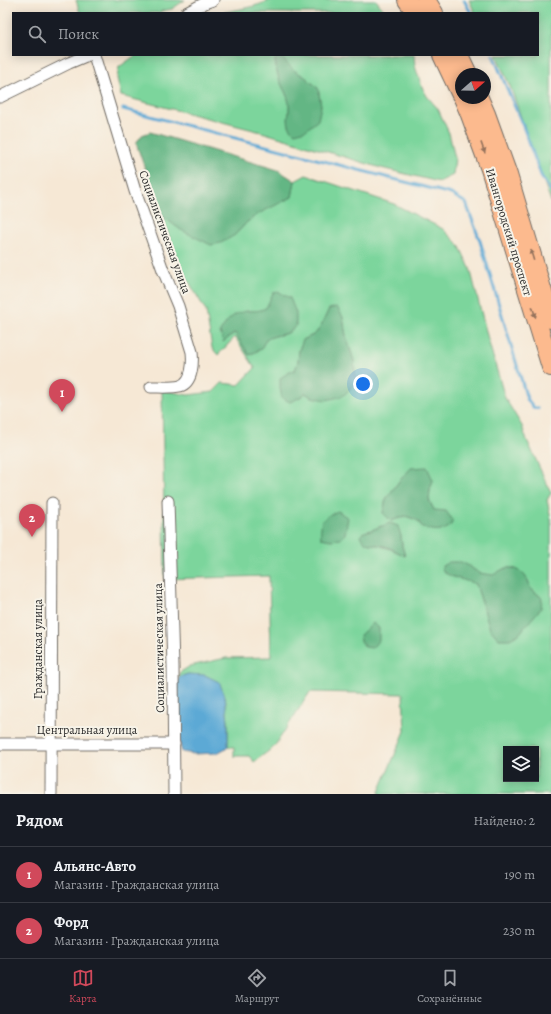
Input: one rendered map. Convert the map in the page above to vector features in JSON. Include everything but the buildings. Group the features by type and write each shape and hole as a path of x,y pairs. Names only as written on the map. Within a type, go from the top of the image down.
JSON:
{"highway":[{"path":"408,0 415,12"},
{"path":"426,0 433,12"},
{"path":"442,56 455,82"},
{"path":"459,56 465,68"},
{"name":"Ивангородский проспект","path":"465,104 490,169 551,367"},
{"name":"Ивангородский проспект","path":"482,104 508,175 551,319"}],"street":[{"path":"188,12 210,1"},
{"path":"0,97 86,56"},
{"name":"Социалистическая улица","path":"94,56 135,191 163,270 178,306 192,352 193,360 189,379 182,386 151,387"},
{"name":"Социалистическая улица","path":"168,501 174,794"},
{"name":"Гражданская улица","path":"51,794 52,503"},
{"name":"Центральная улица","path":"0,744 174,744"}],"green space":[{"path":"76,0 185,0 172,9 160,12 80,12"},
{"path":"270,0 376,0 385,12 225,12"},
{"path":"469,0 551,0 551,202 510,86 496,56 539,56 539,12 475,12"},
{"path":"135,56 278,56 275,60 277,70 287,95 289,108 288,120 292,130 295,133 321,106 318,88 295,71 280,56 414,56 415,66 422,87 427,96 438,109 449,133 455,158 453,175 439,182 381,168 265,133 121,96 117,78 119,67"},
{"path":"280,56 295,71 318,88 321,106 318,120 306,130 295,133 290,126 288,120 289,108 287,95 279,78 275,60"},
{"path":"150,132 278,170 295,181 292,197 260,213 247,222 235,235 221,243 211,245 181,230 161,215 136,143 142,135"},
{"path":"306,175 394,204 443,229 459,245 470,268 505,398 522,426 551,493 547,500 551,519 551,794 378,794 405,731 403,694 310,692 274,747 254,762 249,756 234,756 234,747 228,747 228,721 225,696 188,674 179,677 179,673 190,666 226,658 271,657 269,576 165,579 162,390 188,395 213,392 222,383 239,385 255,368 235,337 218,355 212,348 206,311 182,270 161,215 181,230 235,235 247,222 260,212 292,197 295,181","holes":["266,308 288,333 265,339 261,349 249,355 235,333 247,311 259,311","329,309 343,317 346,336 354,361 312,397 305,393 299,398 288,373 295,370 298,362 299,350 303,340 315,334 320,328","400,480 433,480 429,500 434,510 423,528 417,520 405,516 391,521 383,513 386,499","381,526 401,536 405,556 395,551 366,543 364,532","467,565 479,573 493,576 504,569 512,568 520,571 528,580 530,588 542,598 519,634 499,639 490,628 476,584 450,576"]},
{"path":"279,292 290,298 296,313 296,326 288,333 266,339 261,349 249,355 235,333 223,342 220,332 225,324 234,315 242,312 266,308 273,293"},
{"path":"337,307 343,317 346,336 354,361 356,383 343,396 326,400 312,397 305,393 299,398 290,402 282,398 280,378 295,370 298,362 299,350 303,340 315,334 320,328 329,309"},
{"path":"427,467 433,480 429,500 434,510 446,511 453,521 451,525 441,530 429,529 422,526 418,521 405,516 391,521 383,513 386,499 411,468"},
{"path":"338,511 348,518 345,534 341,539 331,540 321,538 321,527 323,520"},
{"path":"390,523 398,526 405,556 384,546 366,543 360,536 364,532"},
{"path":"449,562 461,562 479,573 493,575 506,568 512,568 520,571 528,580 530,588 542,598 541,608 519,634 510,639 499,639 490,629 476,584 443,572 442,566"},
{"path":"373,623 379,628 379,640 372,648 365,647 361,641 360,635"}],"water":[{"path":"188,674 205,675 219,682 225,696 228,721 228,747 217,753 194,754 182,752 178,738 177,683 179,677"}],"waterway":[{"path":"464,0 470,12"},
{"path":"493,56 523,126 542,178 551,191"},
{"path":"123,109 451,194 466,203 480,241 527,399 534,408 538,408"}],"place":[{"name":"Альянс-Авто","path":"62,412"},
{"name":"Форд","path":"32,537"}]}
